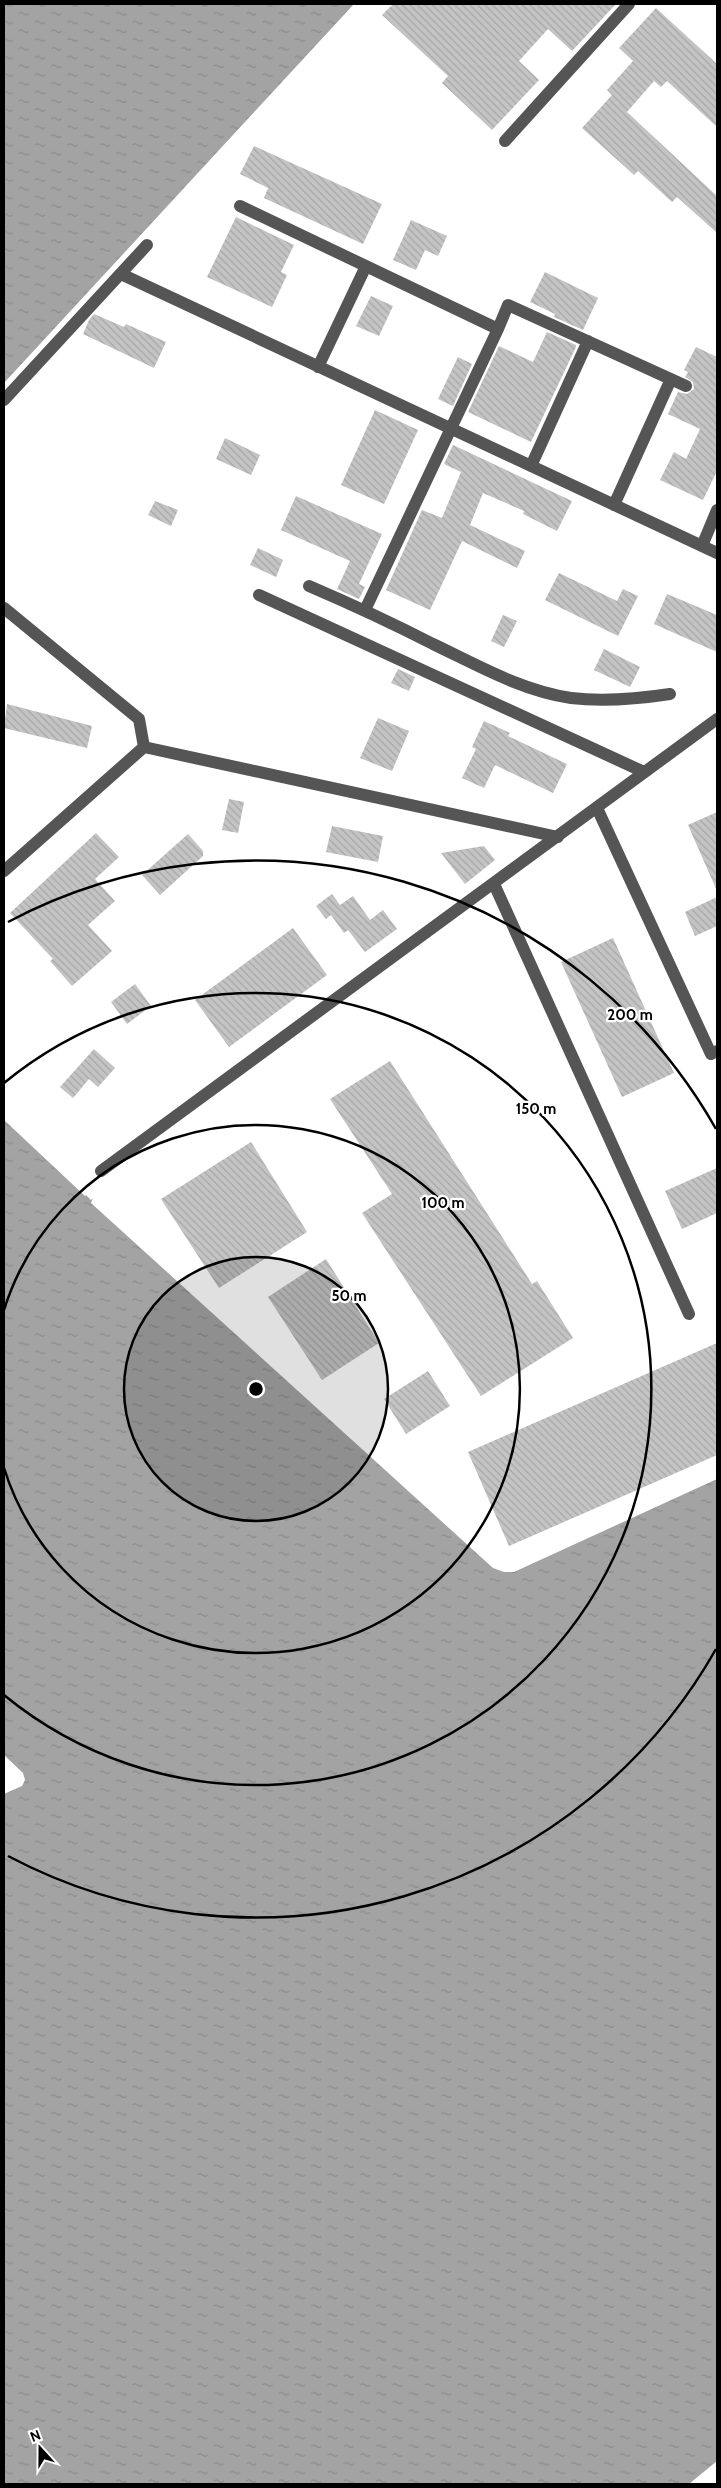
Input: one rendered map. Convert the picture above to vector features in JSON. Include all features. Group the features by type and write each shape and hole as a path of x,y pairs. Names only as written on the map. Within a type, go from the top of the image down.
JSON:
{"street":[{"path":"505,141 630,4"},
{"path":"240,206 498,328"},
{"path":"4,400 147,245"},
{"path":"318,367 366,266"},
{"path":"121,274 717,553"},
{"path":"365,610 508,305 686,386"},
{"path":"530,466 588,341"},
{"path":"614,505 671,379"},
{"path":"702,546 717,510"},
{"path":"309,586 365,610 504,679 535,689 570,697 617,700 670,694"},
{"path":"259,595 644,772"},
{"path":"4,608 139,719 144,747"},
{"path":"101,1171 717,719"},
{"path":"144,747 558,837"},
{"path":"4,871 144,747"},
{"path":"597,808 711,1054 717,1051"},
{"path":"494,884 689,1314"}],"water":[{"path":"4,4 354,4 4,383"},
{"path":"4,1120 85,1196 91,1200 93,1198 91,1203 493,1568 504,1572 514,1572 717,1479 717,2461 689,2484 4,2484 4,1794 22,1786 25,1780 23,1773 4,1755"}],"building":[{"path":"393,4 616,4 572,51 548,29 519,61 539,80 492,130 442,83 448,76 382,15"},
{"path":"656,8 717,64 717,127 667,81 661,87 654,81 627,112 717,196 717,233 677,197 672,202 638,171 634,175 582,128 612,95 607,90 633,61 619,48"},
{"path":"254,146 382,204 363,244 264,198 268,188 240,174"},
{"path":"236,217 294,245 281,272 287,275 272,307 207,277"},
{"path":"411,220 447,236 438,256 425,250 416,270 393,260"},
{"path":"545,272 598,298 583,330 554,317 555,314 530,302"},
{"path":"371,296 393,306 379,336 356,326"},
{"path":"94,314 124,327 126,324 166,342 154,368 83,334"},
{"path":"547,332 576,345 576,347 531,442 468,412 499,346 533,362"},
{"path":"696,347 717,357 717,471 703,500 660,480 674,452 686,459 700,429 668,414 678,392 687,394 694,389 693,382 685,377 688,372 684,370"},
{"path":"458,357 472,364 453,406 438,399"},
{"path":"375,410 418,430 384,504 341,485"},
{"path":"225,438 260,455 251,475 216,459"},
{"path":"453,445 572,501 557,531 523,514 524,511 483,493 470,525 525,551 517,568 462,541 430,610 386,590 422,510 442,518 461,472 444,464"},
{"path":"296,496 382,534 359,584 365,587 359,599 337,589 350,561 281,530"},
{"path":"155,501 178,510 171,526 148,515"},
{"path":"258,548 283,560 276,577 250,565"},
{"path":"559,573 617,601 623,589 638,596 618,636 545,600"},
{"path":"667,594 717,615 717,652 654,624"},
{"path":"503,615 517,621 504,647 491,641"},
{"path":"604,649 640,667 630,687 594,670"},
{"path":"398,669 415,677 409,691 391,683"},
{"path":"7,704 92,726 87,748 4,728"},
{"path":"378,718 409,731 392,771 360,758"},
{"path":"484,721 510,733 508,736 567,764 553,793 495,765 484,788 462,778 476,749 472,747"},
{"path":"229,799 244,802 238,833 222,830"},
{"path":"717,812 717,891 688,825"},
{"path":"332,826 383,836 378,862 326,852"},
{"path":"96,833 119,857 95,879 115,901 88,925 112,951 72,986 50,961 53,959 10,913"},
{"path":"188,834 203,851 203,856 160,895 142,875"},
{"path":"484,846 495,860 465,884 441,853"},
{"path":"332,894 340,905 353,896 370,920 383,910 397,929 365,952 348,930 344,933 331,915 326,919 316,906"},
{"path":"717,897 717,926 695,936 685,912"},
{"path":"293,928 327,975 229,1047 195,1000"},
{"path":"613,938 674,1073 622,1097 561,962"},
{"path":"135,984 151,1006 127,1024 111,1002"},
{"path":"94,1049 115,1068 98,1087 89,1079 73,1098 60,1087"},
{"path":"390,1061 532,1284 537,1281 573,1338 481,1396 362,1213 392,1194 330,1099"},
{"path":"251,1142 307,1232 219,1288 161,1199"},
{"path":"717,1168 717,1213 682,1229 665,1191"},
{"path":"326,1259 379,1343 322,1380 268,1297"},
{"path":"717,1343 717,1455 509,1546 468,1452"},
{"path":"428,1371 450,1406 406,1434 384,1399"}]}
